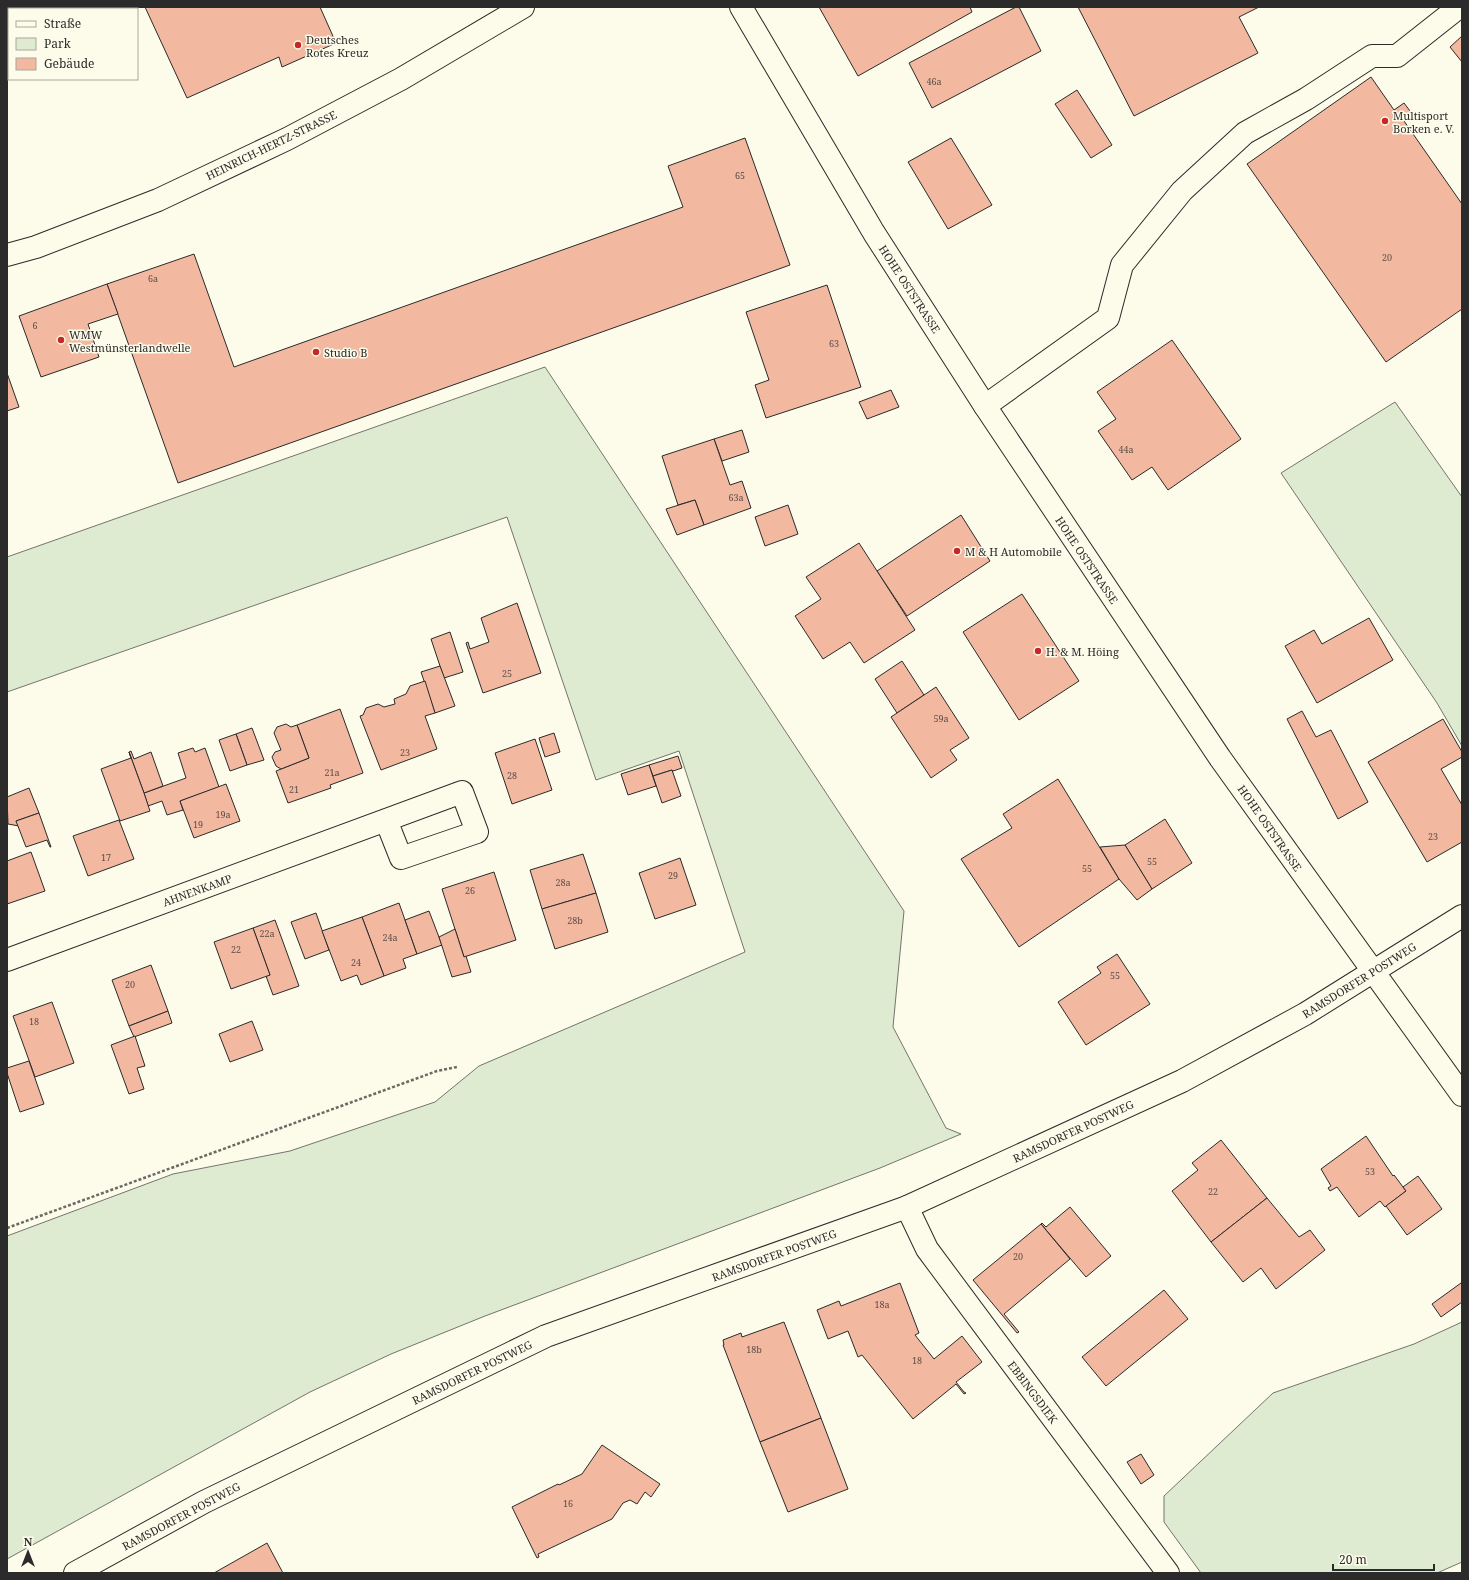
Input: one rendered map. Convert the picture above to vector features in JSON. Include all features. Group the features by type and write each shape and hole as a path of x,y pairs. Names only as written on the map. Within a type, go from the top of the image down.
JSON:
{"street":[{"name":"HEINRICH-HERTZ-STRASSE","path":"7,256 36,247 158,200 287,139 400,79 523,7"},
{"name":"HOHE OSTSTRASSE","path":"741,7 874,233 985,406 1220,758 1462,1095"},
{"path":"985,406 1108,318 1122,265 1182,191 1245,133 1306,99 1372,56 1397,56 1459,7"},
{"name":"AHNENKAMP","path":"7,960 386,820"},
{"name":"RAMSDORFER POSTWEG","path":"75,1573 204,1502 546,1336 906,1208 1182,1081 1305,1014 1462,916"},
{"name":"EBBINGSDIEK","path":"906,1208 927,1249 1168,1573"}],"path":[{"path":"7,1228 437,1071 457,1067"}],"green space":[{"path":"545,367 904,911 893,1027 946,1128 961,1134 880,1168 485,1316 391,1354 310,1392 7,1559 7,1236 173,1174 290,1151 435,1102 479,1066 745,952 679,751 596,780 507,517 7,692 7,557"},
{"path":"1395,402 1462,497 1462,746 1437,703 1281,473"},
{"path":"1462,1322 1462,1562 1437,1573 1201,1573 1164,1522 1164,1496 1273,1393 1414,1344"}],"building":[{"path":"7,7 64,7 8,8 7,71"},
{"path":"145,7 320,7 336,43 282,67 279,57 187,98"},
{"path":"819,7 970,7 972,12 858,76"},
{"path":"1016,7 1019,7 1041,51 932,108 909,63"},
{"path":"1078,7 1259,7 1239,17 1258,53 1134,116"},
{"path":"1462,36 1462,62 1450,47"},
{"path":"1371,77 1394,110 1404,103 1413,115 1404,121 1462,204 1462,309 1386,362 1247,164"},
{"path":"1077,90 1112,145 1091,158 1055,104"},
{"path":"745,138 790,265 178,483 107,284 194,254 234,367 683,207 668,166"},
{"path":"951,138 992,205 948,229 908,162"},
{"name":"WMW Westmünsterlandwelle","path":"107,284 118,314 88,324 99,357 41,377 19,316"},
{"path":"827,285 861,387 766,418 755,385 769,380 746,312"},
{"path":"1172,340 1241,439 1168,490 1152,467 1132,480 1098,431 1116,419 1097,392"},
{"path":"7,373 19,407 7,411"},
{"path":"891,390 899,407 867,419 859,402"},
{"path":"742,430 749,452 722,461 714,439"},
{"path":"714,439 730,485 742,481 751,508 704,525 695,500 678,505 662,456"},
{"path":"695,500 704,525 677,535 666,509"},
{"path":"788,505 798,534 765,546 755,517"},
{"path":"961,515 990,561 907,616 877,571"},
{"path":"859,543 915,630 864,663 850,642 823,659 795,616 821,599 806,577"},
{"path":"1022,594 1079,681 1019,720 963,632"},
{"path":"517,603 541,673 483,693 466,643 468,642 470,649 489,642 481,618"},
{"path":"1369,618 1393,660 1317,703 1285,646 1314,630 1322,644"},
{"path":"450,632 463,672 444,678 431,639"},
{"path":"902,661 924,695 897,713 875,679"},
{"path":"440,666 455,706 435,713 421,672"},
{"path":"425,681 435,713 425,716 437,749 381,770 360,716 363,715 366,708 378,704 384,707 395,704 394,699 406,694 410,686"},
{"path":"936,687 969,738 950,750 957,760 931,778 891,717"},
{"path":"340,709 363,773 330,785 331,788 288,803 276,771 309,758 297,725"},
{"path":"1302,711 1316,737 1331,730 1368,802 1338,819 1287,719"},
{"path":"1443,719 1462,752 1462,757 1441,769 1462,805 1462,842 1427,862 1368,762"},
{"path":"286,724 291,727 297,725 309,758 281,769 276,766 272,757 275,752 281,750 274,733 277,727"},
{"path":"252,728 264,760 247,765 236,734"},
{"path":"554,733 560,752 545,757 539,738"},
{"path":"236,734 247,765 230,771 219,740"},
{"path":"535,739 552,790 512,804 495,753"},
{"path":"193,748 195,752 205,748 219,787 180,801 183,810 167,815 162,801 148,806 144,793 186,778 178,753"},
{"path":"131,751 134,759 151,752 163,786 144,793 129,752"},
{"path":"129,752 150,811 120,821 101,769 131,758"},
{"path":"678,756 682,768 653,776 649,765"},
{"path":"649,765 656,786 628,795 621,774"},
{"path":"672,770 681,796 662,803 653,776"},
{"path":"1058,779 1119,879 1019,947 961,859 1012,828 1003,814"},
{"path":"226,784 240,821 194,838 180,801"},
{"path":"29,788 39,813 16,821 19,826 8,824 7,797"},
{"path":"39,813 51,847 47,840 26,847 16,821"},
{"path":"1165,819 1192,863 1152,889 1125,845"},
{"path":"119,820 134,859 88,876 73,836"},
{"path":"1125,845 1152,889 1137,900 1119,879 1100,847"},
{"path":"31,852 45,891 7,904 7,861"},
{"path":"583,854 596,893 542,909 530,870"},
{"path":"680,858 696,905 655,919 639,873"},
{"path":"494,872 516,940 464,957 442,889"},
{"path":"596,893 608,932 555,949 542,909"},
{"path":"399,903 417,954 403,959 406,968 384,976 362,917"},
{"path":"429,911 442,945 417,954 405,920"},
{"path":"316,913 329,950 305,959 291,922"},
{"path":"362,917 384,976 361,985 357,975 341,981 322,931"},
{"path":"275,920 299,986 273,995 266,976 270,975 253,928"},
{"path":"253,928 270,975 231,989 214,942"},
{"path":"455,929 464,957 466,956 471,972 452,977 439,937"},
{"path":"1117,954 1150,1004 1086,1045 1058,1002 1101,973 1097,967"},
{"path":"151,965 168,1011 129,1026 112,980"},
{"path":"52,1002 74,1063 35,1077 13,1016"},
{"path":"168,1011 172,1023 134,1037 129,1026"},
{"path":"252,1021 263,1050 230,1062 219,1034"},
{"path":"135,1036 145,1066 137,1068 144,1089 129,1094 111,1045"},
{"path":"29,1061 44,1104 20,1112 7,1073 7,1068"},
{"path":"1366,1136 1393,1176 1394,1175 1406,1191 1385,1207 1380,1201 1359,1217 1337,1187 1330,1191 1328,1188 1331,1186 1321,1169"},
{"path":"1221,1140 1267,1198 1211,1242 1172,1191 1198,1170 1192,1163"},
{"path":"1418,1176 1442,1209 1407,1235 1386,1206 1406,1191 1403,1187"},
{"path":"1267,1198 1299,1237 1310,1230 1325,1250 1276,1289 1261,1268 1243,1282 1211,1242"},
{"path":"1070,1207 1111,1256 1086,1277 1041,1224 1042,1223 1046,1227"},
{"path":"1041,1224 1070,1259 1004,1314 1019,1332 1017,1333 973,1280"},
{"path":"900,1283 919,1333 915,1335 934,1359 962,1336 982,1362 956,1382 966,1393 964,1394 956,1384 913,1419 862,1355 858,1357 848,1331 828,1339 817,1310 839,1301 841,1306"},
{"path":"1461,1283 1462,1302 1441,1317 1432,1304"},
{"path":"1164,1290 1188,1319 1106,1386 1082,1357"},
{"path":"784,1322 821,1418 760,1442 723,1345 723,1340 741,1333 742,1337"},
{"path":"821,1418 848,1489 788,1512 760,1442"},
{"path":"602,1445 660,1484 651,1497 645,1492 637,1504 630,1500 623,1503 612,1519 538,1554 539,1557 537,1558 512,1507 582,1474"},
{"path":"1141,1454 1154,1475 1141,1484 1127,1462"},
{"path":"267,1543 283,1573 214,1573"}],"place":[{"name":"Deutsches Rotes Kreuz","path":"298,45"},
{"name":"Multisport Borken e. V.","path":"1385,121"},
{"name":"WMW Westmünsterlandwelle","path":"61,340"},
{"name":"Studio B","path":"316,352"},
{"name":"M & H Automobile","path":"957,551"},
{"name":"H. & M. Höing","path":"1038,651"}]}
